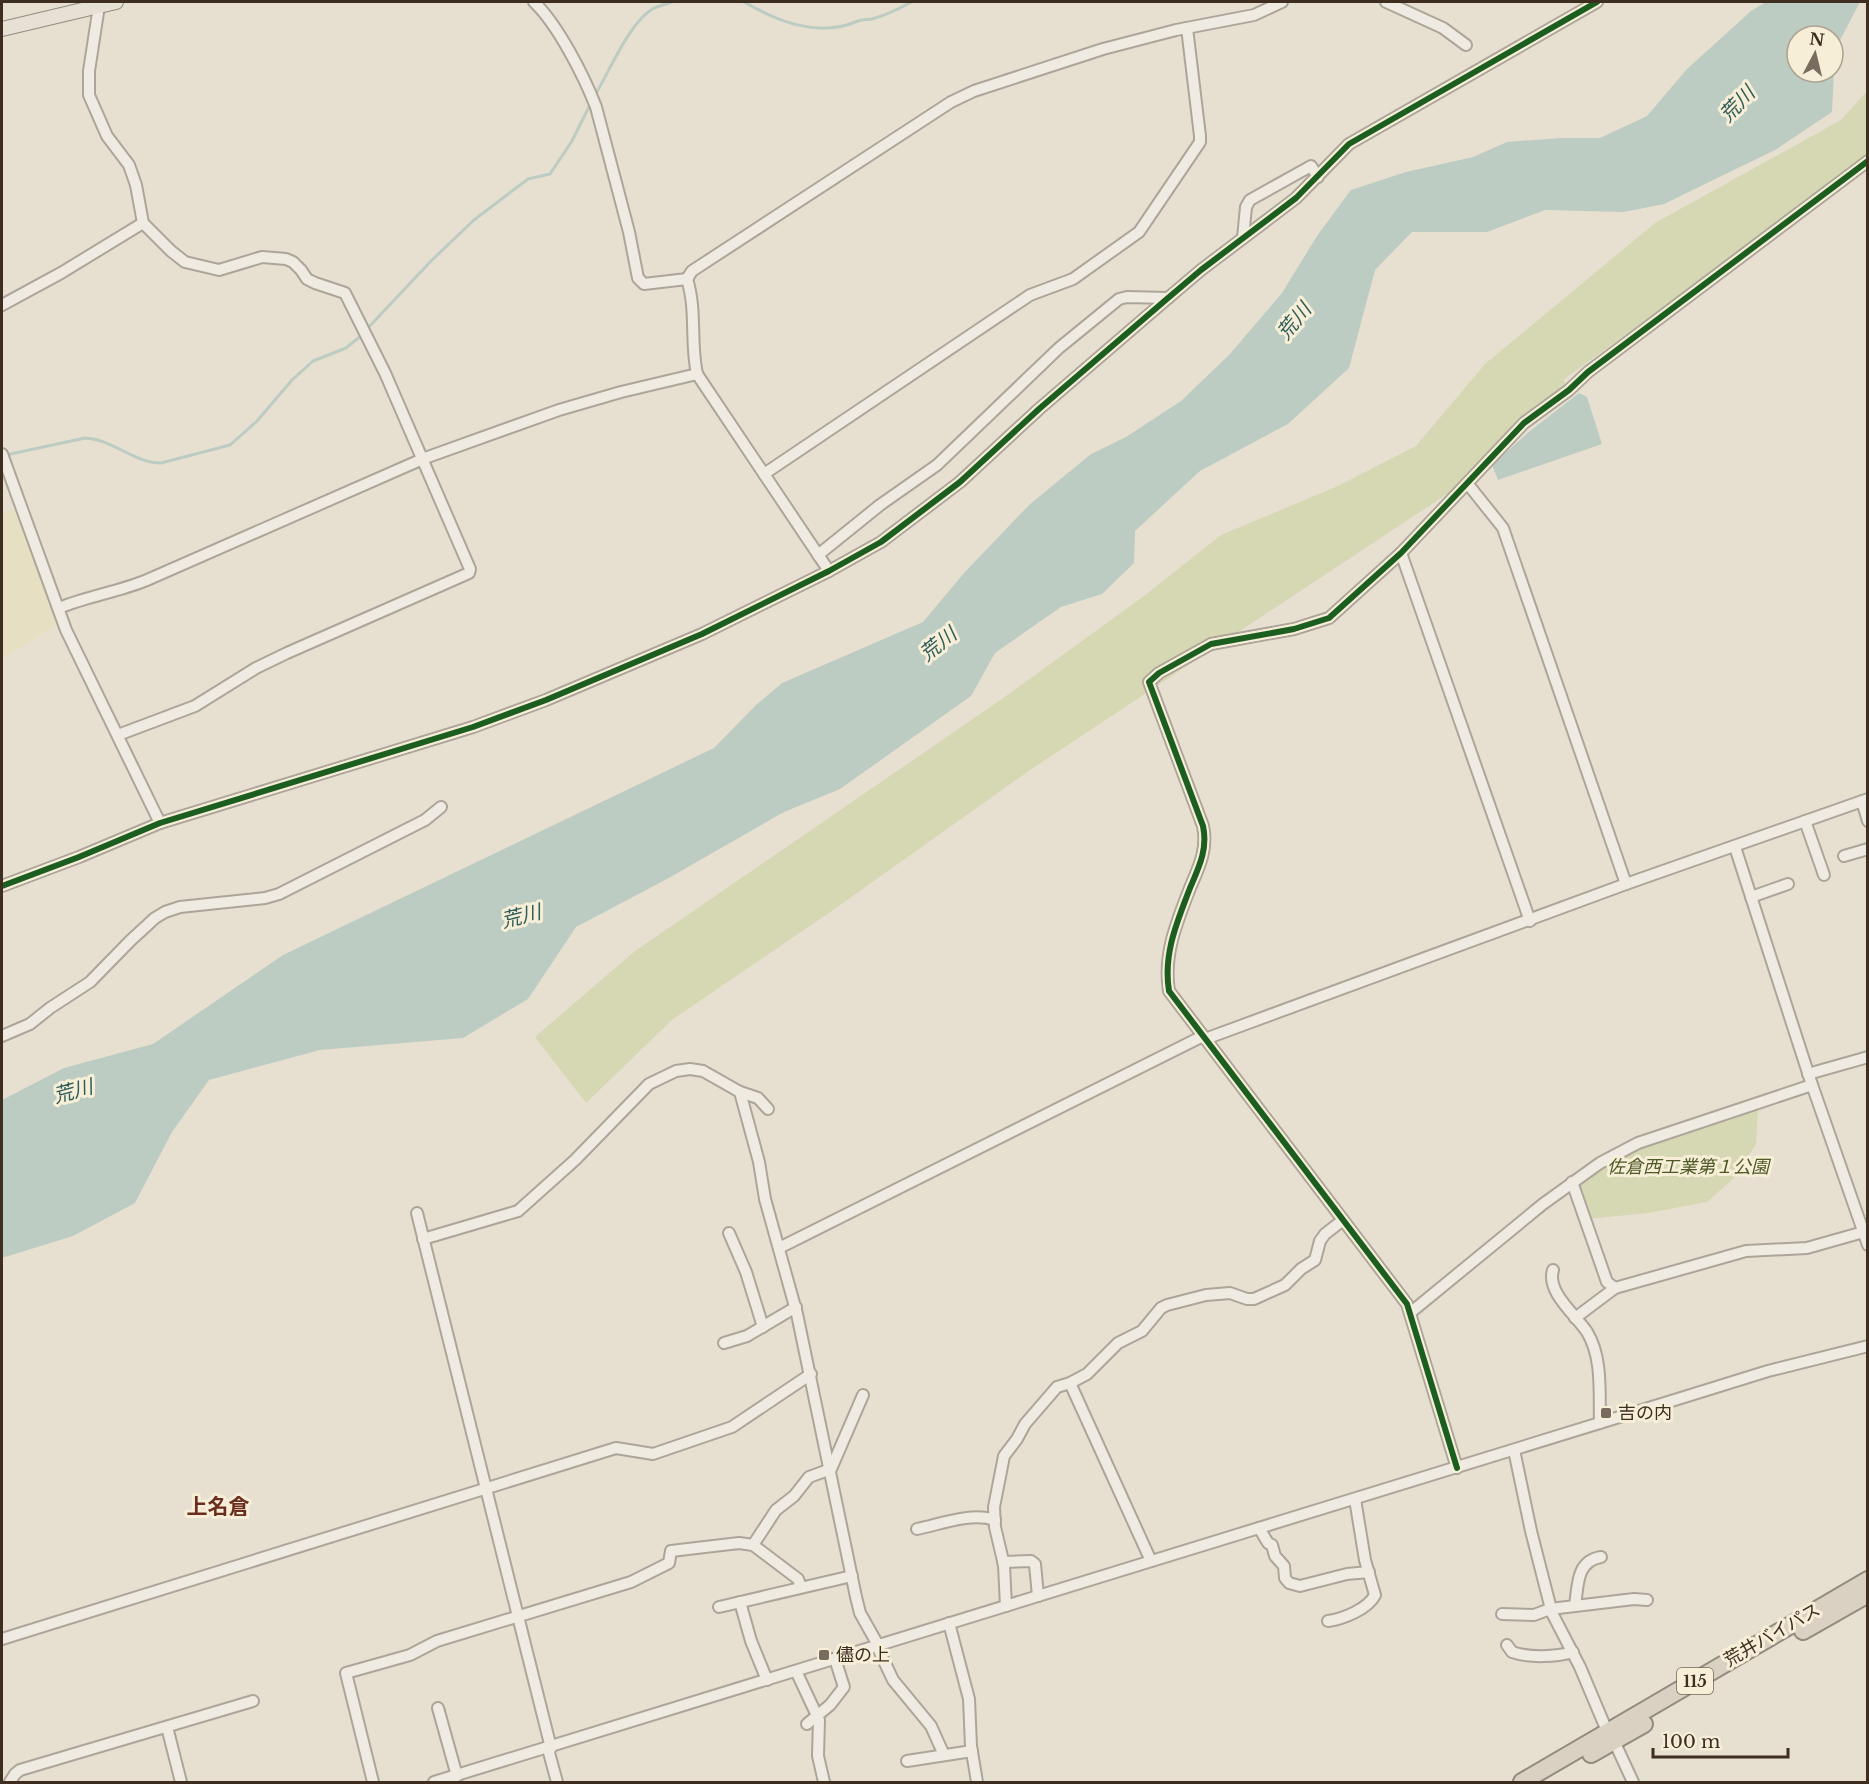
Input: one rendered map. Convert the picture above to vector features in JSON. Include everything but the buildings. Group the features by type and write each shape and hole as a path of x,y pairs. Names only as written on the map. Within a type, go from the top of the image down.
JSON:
{"highway":[{"name":"荒井バイパス","path":"1541,1782 1611,1736 1868,1580"},
{"name":"荒井バイパス","path":"1522,1782 1611,1736 1868,1594"}],"main road":[{"path":"2,29 116,2"}],"street":[{"path":"534,2 542,9 563,41 596,107 629,232 638,278 644,284 687,279"},
{"path":"829,571 697,374 693,298 687,279 692,271 951,102 974,91 1142,38 1254,15 1282,2"},
{"path":"1386,2 1443,28 1467,45"},
{"path":"2,886 160,823 473,727 546,700 702,634 829,571 880,542 944,495 1039,408 1168,298 1296,198 1342,151 1358,139 1597,2"},
{"path":"99,6 89,71 89,95 107,136 129,165 136,185 143,223 185,262 219,270 262,257 286,259 293,262 307,279 345,293 385,373 470,569 469,573 287,652 256,668 195,706 118,735"},
{"path":"764,474 1030,295 1073,279 1139,232 1200,142 1187,28"},
{"path":"1457,1468 1407,1304 1168,991 1166,968 1176,924 1203,856 1206,837 1149,682 1160,673 1211,644 1294,629 1329,618 1401,553 1524,423 1868,161"},
{"path":"1243,238 1246,207 1250,200 1311,166 1318,177"},
{"path":"2,305 143,223"},
{"path":"818,555 880,505 937,465 1059,348 1119,299 1127,297 1168,298"},
{"path":"59,608 147,580 423,459 560,410 631,389 697,374"},
{"path":"2,454 4,468 66,630 160,823"},
{"path":"1467,483 1503,528 1626,884"},
{"path":"1401,553 1530,921"},
{"path":"779,1248 1204,1038 1530,921 1626,884 1865,800 1868,821"},
{"path":"2,1036 30,1024 90,982 130,941 165,912 180,907 265,898 279,894 425,820 441,807"},
{"path":"1805,821 1824,875"},
{"path":"1735,847 1808,1074 1868,1245"},
{"path":"1844,856 1868,849"},
{"path":"1751,897 1788,884"},
{"path":"1808,1074 1868,1057"},
{"path":"423,1239 518,1211 575,1160 649,1084 676,1071 690,1069 703,1071 740,1092 758,1098 768,1109"},
{"path":"1410,1313 1572,1182 1600,1163 1638,1143 1812,1085"},
{"path":"740,1092 759,1162 765,1199 811,1374 860,1612 893,1680 931,1726 944,1755"},
{"path":"1572,1182 1607,1282 1615,1288"},
{"path":"417,1213 519,1617 557,1782"},
{"path":"1006,1606 1004,1562 994,1508 1004,1456 1025,1425 1058,1387 1088,1374 1118,1343 1142,1331 1161,1308 1167,1305 1206,1295 1230,1293 1246,1299 1254,1299 1285,1285 1314,1260 1320,1241 1325,1234 1343,1220"},
{"path":"1575,1318 1615,1288 1746,1251 1807,1248 1865,1232"},
{"path":"729,1233 746,1272 763,1327"},
{"path":"1553,1270 1552,1283 1565,1306 1587,1333 1596,1360 1600,1423"},
{"path":"724,1343 747,1336 795,1307"},
{"path":"434,1782 1768,1371 1868,1346"},
{"path":"2,1639 616,1449 653,1454 732,1427 811,1374"},
{"path":"1070,1383 1151,1561"},
{"path":"753,1545 776,1510 794,1496 809,1477 831,1469 863,1395"},
{"path":"1514,1450 1550,1609 1573,1652 1633,1782"},
{"path":"1328,1622 1338,1620 1373,1601 1376,1595 1365,1560 1355,1499"},
{"path":"917,1529 971,1518 985,1517 995,1520"},
{"path":"1259,1528 1268,1543 1272,1545 1275,1556 1284,1566 1289,1583 1300,1586 1347,1574 1369,1572"},
{"path":"373,1782 346,1673 410,1655 437,1641 632,1582 669,1563 671,1551 739,1543 753,1545 798,1579 801,1587"},
{"path":"1575,1606 1580,1572 1584,1565 1601,1557"},
{"path":"1004,1562 1031,1561 1035,1564 1038,1596"},
{"path":"718,1607 852,1576"},
{"path":"1502,1614 1534,1615 1550,1609 1634,1599 1647,1600"},
{"path":"740,1602 751,1641 767,1680"},
{"path":"949,1623 969,1700 972,1750 977,1782"},
{"path":"1507,1645 1512,1652 1520,1655 1554,1656 1573,1652"},
{"path":"807,1724 830,1705 844,1688 835,1659"},
{"path":"796,1671 818,1715 818,1756 824,1782"},
{"path":"10,1782 20,1770 253,1701"},
{"path":"438,1708 457,1776"},
{"path":"167,1727 181,1782"},
{"path":"907,1761 972,1750"}],"shaded area":[{"path":"16,509 58,624 2,659 2,514"}],"green space":[{"path":"1867,91 1867,154 1732,261 1662,308 1563,380 1566,383 1533,409 1477,472 1467,475 1453,490 1030,770 826,915 673,1019 586,1103 535,1037 635,951 999,701 1144,596 1221,535 1338,486 1416,446 1485,364 1655,223 1841,120"},
{"name":"佐倉西工業第１公園","path":"1757,1107 1756,1144 1736,1176 1707,1202 1648,1213 1588,1219 1575,1183 1641,1144"}],"water":[{"name":"荒川","path":"1766,2 1860,2 1845,31 1845,24 1785,24 1785,84 1833,84 1832,112 1775,150 1664,204 1624,212 1545,210 1487,232 1412,232 1375,270 1349,368 1288,424 1200,471 1135,531 1134,563 1102,594 1061,607 995,653 971,696 840,789 784,812 667,879 576,927 528,999 463,1038 320,1050 209,1080 172,1132 135,1203 73,1236 2,1258 2,1100 64,1068 153,1044 283,955 714,748 756,705 782,683 923,622 964,573 1029,505 1091,454 1126,437 1181,401 1229,355 1282,293 1317,236 1351,190 1406,172 1473,157 1507,142 1600,138 1647,116 1687,69 1751,11"},
{"path":"1579,393 1587,397 1602,444 1498,480 1492,465 1530,431"}],"waterway":[{"path":"595,95 636,24 654,8 672,2"},
{"path":"744,2 771,16 814,28 843,26 870,19 892,12 911,2"},
{"path":"366,330 431,261 474,220 528,179 550,174 572,141 591,103"},
{"path":"6,455 85,438 95,439 142,459 161,463 230,445 257,421 292,380 313,361 346,348 362,335"}],"cycle path":[{"path":"2,886 160,823 473,727 546,700 702,634 829,571 881,542 960,482 1039,409 1201,270 1296,198 1349,144 1597,2"},
{"path":"1457,1468 1407,1304 1169,991 1168,964 1172,938 1202,858 1204,834 1149,682 1159,673 1211,644 1294,629 1329,618 1401,553 1524,423 1868,161"}],"place":[{"name":"吉の内","path":"1606,1413"},
{"name":"儘の上","path":"824,1655"}],"district":[{"name":"上名倉","path":"218,1507"}]}
